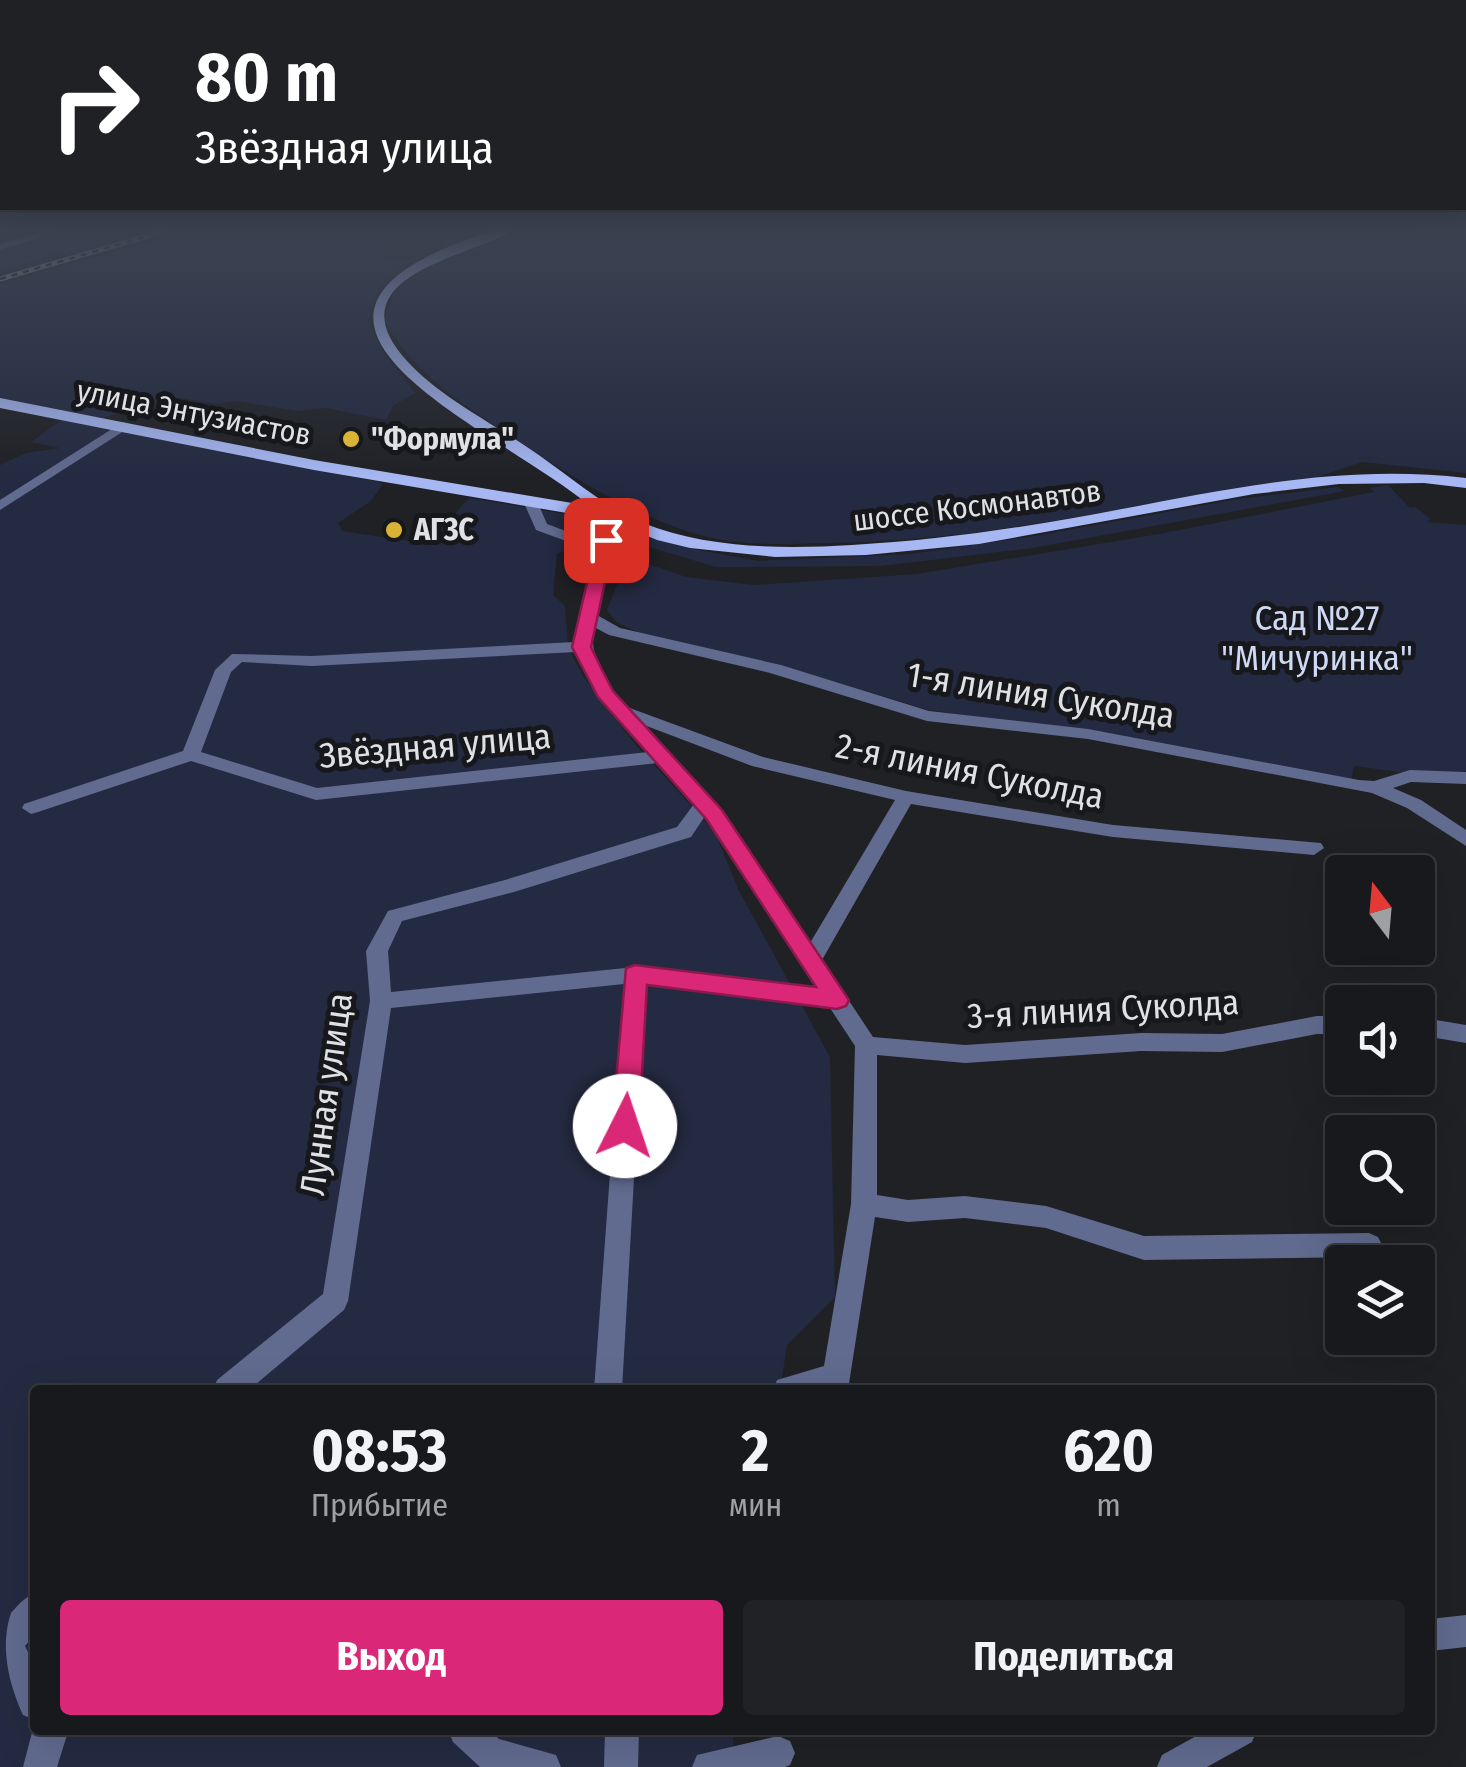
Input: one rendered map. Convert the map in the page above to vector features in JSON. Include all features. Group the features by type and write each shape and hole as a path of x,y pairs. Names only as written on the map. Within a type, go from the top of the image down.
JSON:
{"main road":[{"name":"шоссе Космонавтов","path":"381,313 383,336 416,379 622,519 697,543 750,552 899,549 1052,528 1340,477 1392,476 1466,483"},
{"name":"улица Энтузиастов","path":"0,403 314,465 622,519"}],"street":[{"path":"0,506 123,426"},
{"path":"531,502 541,526 604,550"},
{"path":"622,519 606,540 582,647 605,693 705,803 812,958 866,1045 864,1204 836,1383"},
{"name":"1-я линия Суколда","path":"588,616 615,632 776,669 927,716 1088,734 1375,787 1414,804 1466,840"},
{"path":"31,808 191,755 223,670 238,657 312,661 582,647"},
{"name":"2-я линия Суколда","path":"623,711 758,762 906,797 1113,831 1314,848"},
{"name":"Звёздная улица","path":"191,755 316,794 665,756"},
{"name":"1-я линия Суколда","path":"1375,787 1410,776 1466,778"},
{"path":"812,958 906,797"},
{"name":"Лунная улица","path":"233,1385 335,1301 381,1000 377,951 396,916 684,832 705,803"},
{"path":"381,1000 635,975 837,1000"},
{"path":"608,1385 635,975"},
{"name":"3-я линия Суколда","path":"866,1045 965,1054 1142,1042 1222,1044 1325,1025"},
{"path":"1435,1029 1466,1034"},
{"path":"864,1204 908,1211 965,1207 1046,1217 1144,1248 1325,1246"},
{"path":"30,1615 7,1642 30,1692"},
{"path":"1435,1635 1466,1632"},
{"path":"40,1767 50,1735"},
{"path":"470,1735 490,1754 544,1767"},
{"path":"621,1767 622,1735"},
{"path":"1174,1767 1231,1735"},
{"path":"709,1767 779,1750"}],"green space":[{"path":"0,313 371,313 368,321 382,350 415,393 393,406 386,420 326,408 296,411 236,401 217,404 180,398 155,401 103,418 0,399"},
{"path":"386,313 1466,313 1466,473 1362,462 1312,479 948,536 783,544 740,542 712,538 661,521 562,470 443,388 396,340 384,320"},
{"path":"63,419 378,482 382,485 371,501 338,523 342,531 409,541 436,535 469,498 595,519 602,533 557,554 553,595 565,606 568,647 583,676 635,744 715,832 738,889 830,1057 835,1297 787,1345 781,1385 30,1385 30,1735 734,1735 732,1767 0,1767 0,465 26,453 60,448 31,442"},
{"name":"Сад №27 \"Мичуринка\"","path":"1388,485 1410,508 1415,507 1431,519 1427,522 1466,525 1466,771 1414,774 1354,766 1351,781 1085,731 929,710 778,665 655,640 616,622 607,610 628,557 686,577 753,585 917,574 1159,534 1374,492 1370,488"},
{"path":"1338,487 1345,491 1033,548 881,566 716,567 619,538 628,531 688,548 758,561 910,554 1238,499"}],"place":[{"name":"\"Формула\"","path":"351,439"},
{"name":"АГЗС","path":"394,530"}],"route":[{"path":"606,540 582,647 593,670 605,693 715,815 837,1000 635,975 625,1126"}]}
